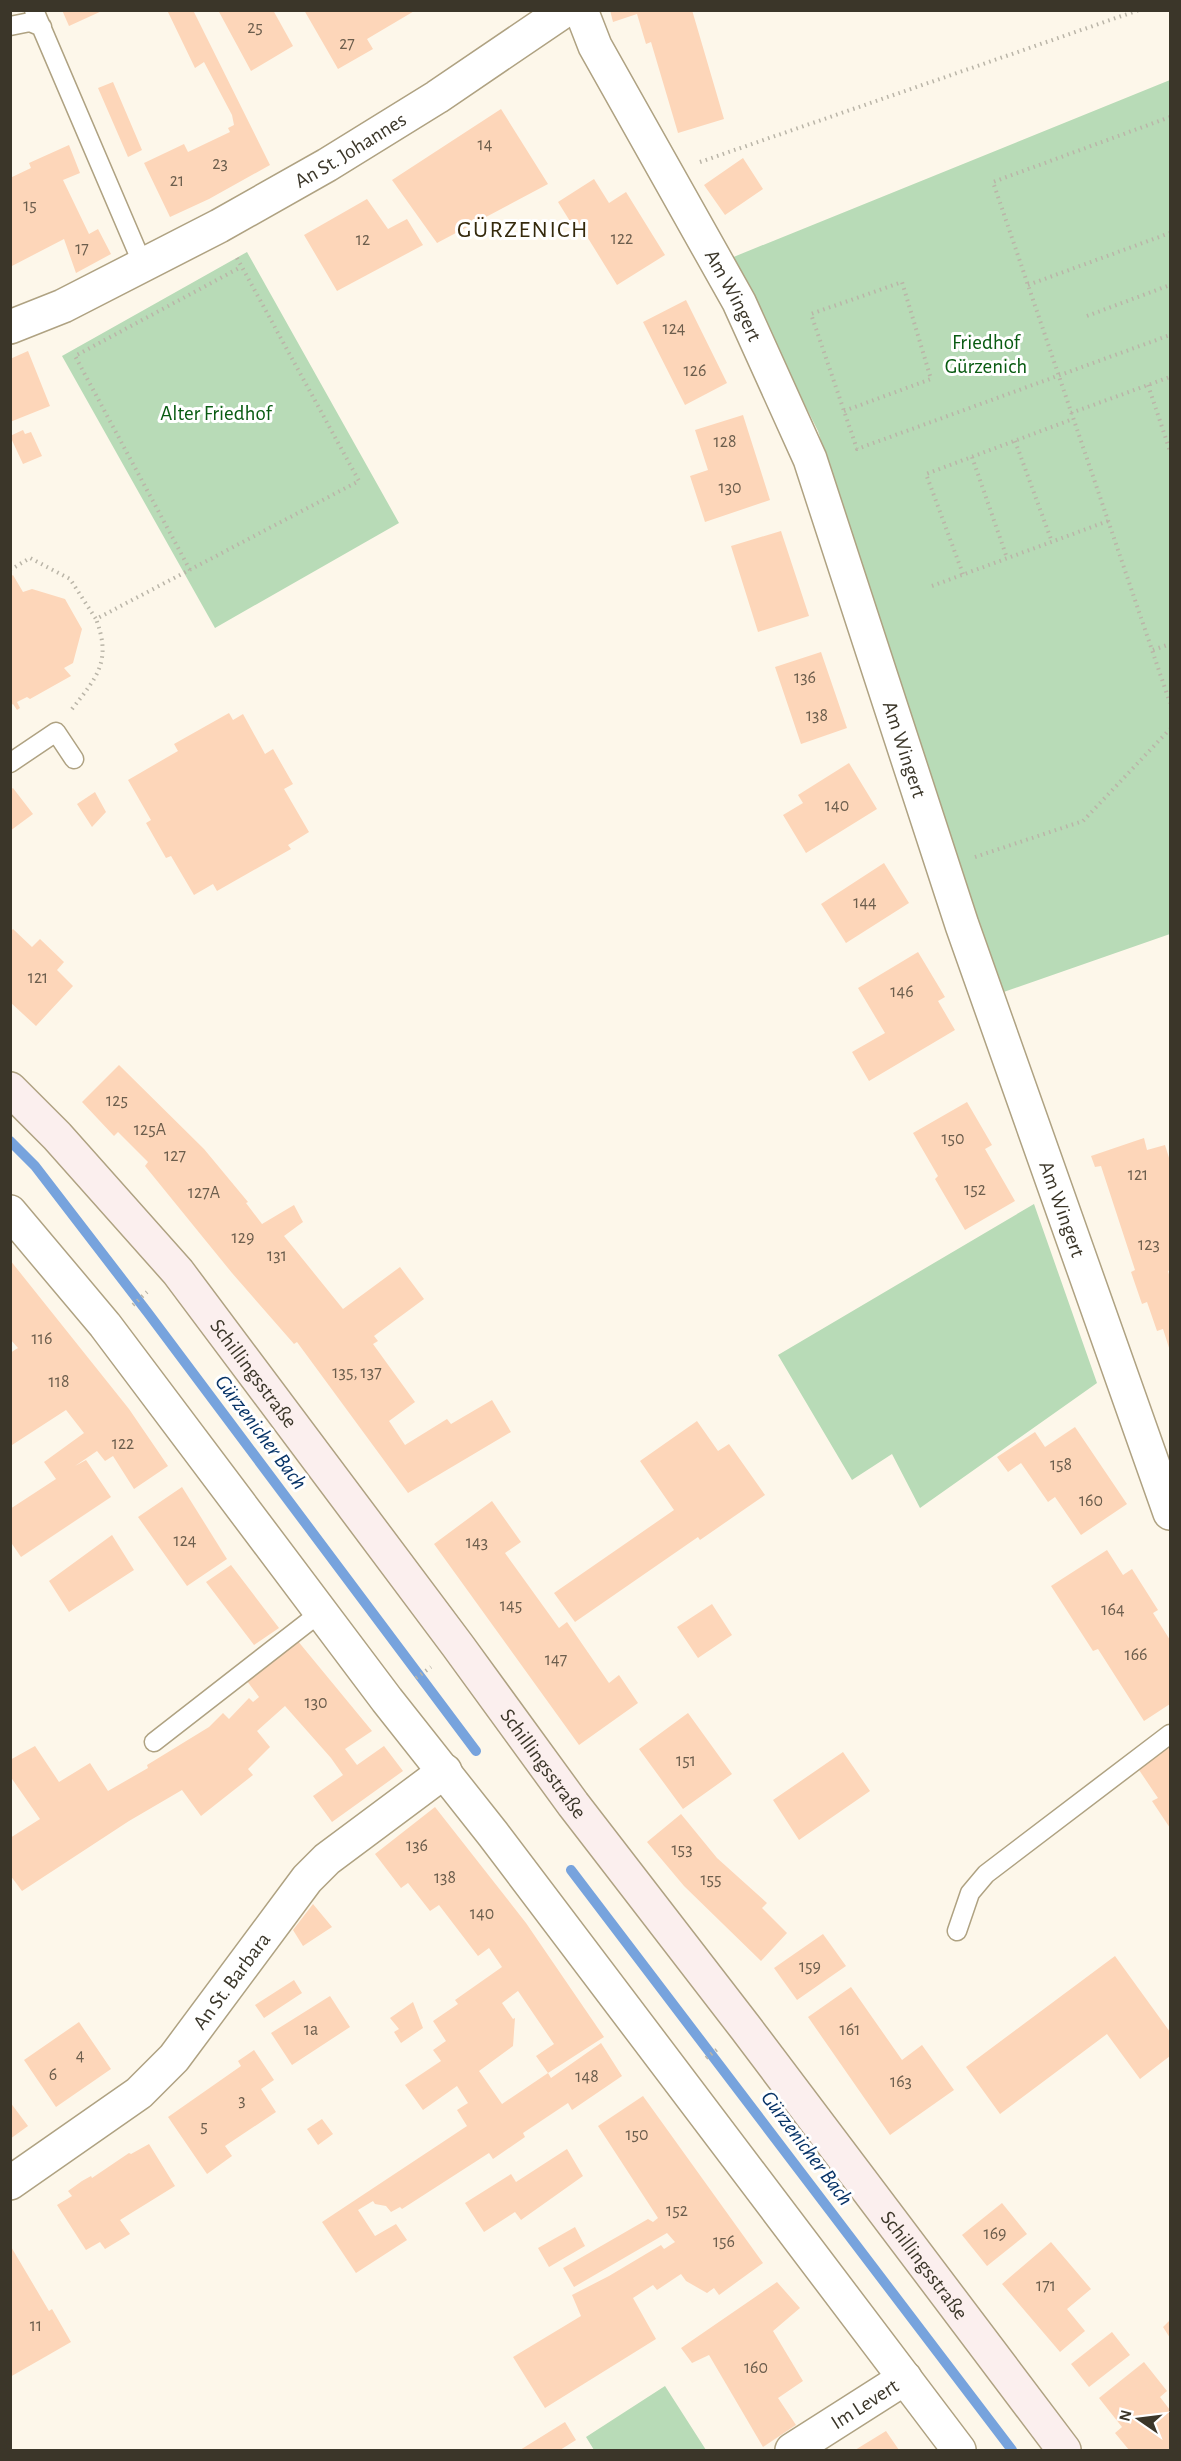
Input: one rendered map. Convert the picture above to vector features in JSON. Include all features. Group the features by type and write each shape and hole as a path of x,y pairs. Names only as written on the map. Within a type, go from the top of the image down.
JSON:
{"main road":[{"name":"Schillingsstraße","path":"10,1089 57,1136 178,1272 458,1646 573,1804 745,2027 1064,2451"}],"street":[{"name":"Am Wingert","path":"581,10 595,46 739,302 810,459 943,868 1170,1514"},
{"name":"An St. Johannes","path":"10,327 63,306 219,226 327,165 437,97 552,14"},
{"path":"10,1212 105,1325 387,1700 445,1771 960,2451"},
{"name":"An St. Barbara","path":"10,2183 139,2093 174,2058 307,1879 327,1859 445,1771"},
{"name":"Im Levert","path":"792,2451 905,2378"}],"lane":[{"path":"34,10 143,265"},
{"path":"10,26 30,22 42,27"},
{"path":"10,763 56,732 74,759"},
{"path":"154,1742 321,1612"},
{"path":"957,1931 970,1893 986,1874 1170,1734"}],"path":[{"path":"665,174 1139,10"},
{"path":"1170,117 993,182 1170,703"},
{"path":"96,619 359,481 219,226"},
{"path":"1028,285 1170,233"},
{"path":"190,570 75,356 242,267"},
{"path":"844,411 931,379 902,282 811,314 844,411 857,449 1170,335"},
{"path":"1087,316 1170,285"},
{"path":"1071,413 1170,377"},
{"path":"1148,385 1170,451"},
{"path":"963,574 926,474 1073,419"},
{"path":"1015,441 1052,542"},
{"path":"972,457 1007,558"},
{"path":"932,586 1108,521"},
{"path":"10,570 30,558 70,579 96,619 104,639 98,675 56,732"},
{"path":"1153,650 1170,644"},
{"path":"943,868 1083,821 1170,729"},
{"path":"132,1305 147,1292"},
{"path":"415,1679 432,1666"},
{"path":"703,2060 719,2048"}],"green space":[{"name":"Friedhof Gürzenich","path":"1170,80 1170,934 995,995 818,431 731,258"},
{"name":"Alter Friedhof","path":"247,252 399,523 215,628 62,356"},
{"path":"1034,1204 1097,1383 920,1508 892,1454 852,1480 778,1355"},
{"path":"665,2386 706,2450 594,2450 586,2437"}],"building":[{"path":"62,10 104,10 69,26"},
{"path":"167,10 193,10 270,165 209,199 170,217 144,163 184,144 188,152 230,132 228,128 234,125 232,115 204,62 195,68"},
{"path":"218,10 273,10 293,46 251,71"},
{"path":"304,10 416,10 367,39 373,49 338,69"},
{"path":"610,10 692,10 724,119 678,133 651,42 646,44 637,14 613,22"},
{"path":"113,82 142,150 128,157 98,88"},
{"path":"501,109 548,184 437,243 392,180"},
{"path":"69,145 80,173 63,180 89,234 98,229 111,254 76,273 64,239 10,267 10,178 31,168 29,163"},
{"path":"743,158 763,189 725,215 704,185"},
{"path":"594,179 609,203 626,192 665,255 617,285 578,222 573,226 558,202"},
{"path":"367,199 388,229 407,219 423,245 337,291 304,235"},
{"path":"686,300 727,383 685,405 643,322"},
{"path":"28,351 50,406 10,422 10,359"},
{"path":"743,415 770,500 705,522 690,476 708,470 695,430"},
{"path":"23,430 25,434 31,432 42,456 23,464 10,436"},
{"path":"781,531 809,616 758,632 731,546"},
{"path":"13,575 23,592 32,589 65,599 82,629 73,663 64,668 71,676 30,699 27,697 17,702 20,708 17,710 13,704 10,706 10,577"},
{"path":"821,652 847,728 801,744 775,667"},
{"path":"229,713 233,720 243,714 265,754 273,749 293,784 284,789 309,832 288,845 291,849 217,891 213,884 194,895 171,856 166,858 146,823 151,820 128,780 178,751 174,744"},
{"path":"849,763 877,809 806,853 783,815 803,803 798,795"},
{"path":"13,788 33,814 10,831 10,790"},
{"path":"95,792 106,812 92,827 77,804"},
{"path":"884,863 909,903 846,943 821,904"},
{"path":"13,929 32,947 40,939 64,962 57,970 73,986 36,1026 10,1002 10,932"},
{"path":"918,952 945,997 938,1001 955,1030 869,1081 852,1052 885,1033 858,988"},
{"path":"119,1065 204,1149 248,1202 246,1203 262,1224 294,1205 303,1222 284,1236 343,1309 400,1267 424,1299 374,1336 378,1341 373,1344 415,1402 389,1421 405,1445 447,1419 451,1424 492,1400 511,1432 408,1493 297,1342 294,1344 232,1273 145,1166 148,1162 118,1132 114,1136 82,1102"},
{"path":"967,1102 992,1145 985,1149 1015,1201 965,1230 935,1179 938,1176 913,1133"},
{"path":"1144,1138 1147,1150 1165,1145 1170,1161 1170,1270 1168,1271 1170,1278 1170,1351 1163,1329 1157,1331 1147,1302 1142,1304 1131,1272 1135,1270 1101,1166 1095,1167 1091,1156"},
{"path":"10,1260 129,1409 168,1466 134,1489 113,1456 105,1461 97,1451 75,1466 86,1460 111,1497 21,1557 10,1541 10,1509 56,1479 44,1462 84,1433 66,1410 12,1445 10,1443 10,1353 18,1348 10,1339"},
{"path":"697,1421 718,1451 729,1444 765,1495 700,1540 698,1537 575,1622 554,1593 674,1510 640,1461"},
{"path":"1075,1427 1127,1504 1081,1535 1055,1497 1048,1502 1021,1463 1008,1472 997,1457 1035,1432 1045,1447"},
{"path":"182,1487 227,1559 187,1586 138,1517"},
{"path":"492,1501 521,1542 505,1553 559,1628 567,1622 609,1683 619,1675 638,1703 579,1745 434,1544"},
{"path":"112,1535 134,1570 69,1612 49,1581"},
{"path":"1107,1550 1123,1575 1132,1569 1158,1610 1153,1613 1170,1640 1170,1704 1144,1721 1098,1649 1093,1651 1051,1586"},
{"path":"231,1565 279,1628 254,1645 206,1582"},
{"path":"712,1604 732,1635 698,1658 677,1627"},
{"path":"297,1640 372,1731 345,1749 357,1765 384,1746 403,1771 332,1822 313,1796 343,1775 285,1706 257,1731 270,1747 248,1769 253,1775 201,1816 182,1790 129,1821 22,1891 10,1875 10,1838 40,1819 10,1776 10,1760 35,1746 59,1782 90,1763 108,1791 148,1768 147,1765 209,1727 223,1713 229,1719 249,1698 253,1702 259,1697 247,1681"},
{"path":"688,1713 732,1774 683,1809 639,1749"},
{"path":"1170,1741 1170,1828 1152,1801 1158,1798 1139,1770 1135,1772 1134,1769"},
{"path":"843,1752 870,1791 799,1840 773,1800"},
{"path":"435,1807 526,1923 604,2037 548,2073 551,2078 601,2043 622,2076 572,2110 568,2103 523,2133 525,2137 493,2159 489,2153 402,2209 400,2207 391,2212 386,2206 375,2204 373,2201 358,2210 375,2236 396,2224 407,2240 356,2273 322,2222 467,2126 457,2110 468,2103 457,2086 423,2110 405,2085 441,2061 433,2050 446,2041 433,2021 458,2004 455,2000 502,1967 489,1948 478,1956 439,1905 430,1911 408,1883 401,1888 375,1854","holes":["518,1991 554,2044 536,2056 548,2073 502,2104 479,2071 513,2046 515,2018 513,2019 502,2003"]},
{"path":"681,1814 717,1858 767,1903 762,1908 787,1933 761,1961 684,1886 647,1842"},
{"path":"313,1904 332,1927 303,1946 293,1930"},
{"path":"823,1934 846,1966 797,2000 774,1968"},
{"path":"1115,1956 1170,2032 1170,2056 1140,2079 1107,2034 1000,2114 966,2067"},
{"path":"294,1980 302,1993 264,2018 255,2005"},
{"path":"851,1987 902,2060 922,2045 954,2090 890,2135 808,2017"},
{"path":"330,1996 350,2027 292,2065 271,2033"},
{"path":"413,2002 423,2028 401,2043 394,2032 399,2029 390,2018"},
{"path":"79,2022 111,2069 56,2107 24,2060"},
{"path":"254,2050 274,2080 261,2089 276,2112 225,2146 232,2156 207,2174 168,2117 241,2066 238,2061"},
{"path":"643,2096 763,2263 719,2295 714,2288 707,2293 686,2281 681,2274 657,2290 653,2285 633,2298 656,2339 545,2408 513,2357 581,2316 572,2295 661,2245 664,2249 675,2242 667,2233 574,2287 563,2268 648,2219 653,2222 658,2218 598,2126"},
{"path":"10,2102 28,2126 10,2139"},
{"path":"322,2119 333,2134 318,2145 307,2129"},
{"path":"149,2144 175,2186 120,2220 130,2234 105,2249 100,2242 86,2250 57,2205 72,2196 68,2191 82,2181 91,2176 92,2178 129,2153"},
{"path":"567,2149 583,2176 521,2220 515,2212 484,2232 465,2203 511,2174 516,2182"},
{"path":"1002,2203 1027,2234 987,2266 962,2235"},
{"path":"575,2227 585,2246 549,2267 538,2248"},
{"path":"1051,2242 1091,2289 1067,2309 1085,2331 1060,2352 1002,2284"},
{"path":"10,2245 49,2311 52,2309 71,2342 10,2377"},
{"path":"777,2282 800,2308 773,2331 803,2381 778,2398 796,2425 763,2447 709,2355 692,2363 681,2348"},
{"path":"1170,2320 1170,2338 1163,2327"},
{"path":"1112,2332 1130,2355 1089,2387 1071,2364"},
{"path":"1144,2362 1167,2391 1160,2397 1170,2410 1170,2450 1129,2450 1115,2433 1122,2427 1099,2398"},
{"path":"565,2422 576,2440 560,2450 520,2450"},
{"path":"886,2431 899,2450 855,2450"}],"waterway":[{"name":"Gürzenicher Bach","path":"10,1141 35,1166 148,1313 476,1751"},
{"name":"Gürzenicher Bach","path":"571,1870 1012,2450"}],"district":[{"name":"GÜRZENICH","path":"523,230"}]}
